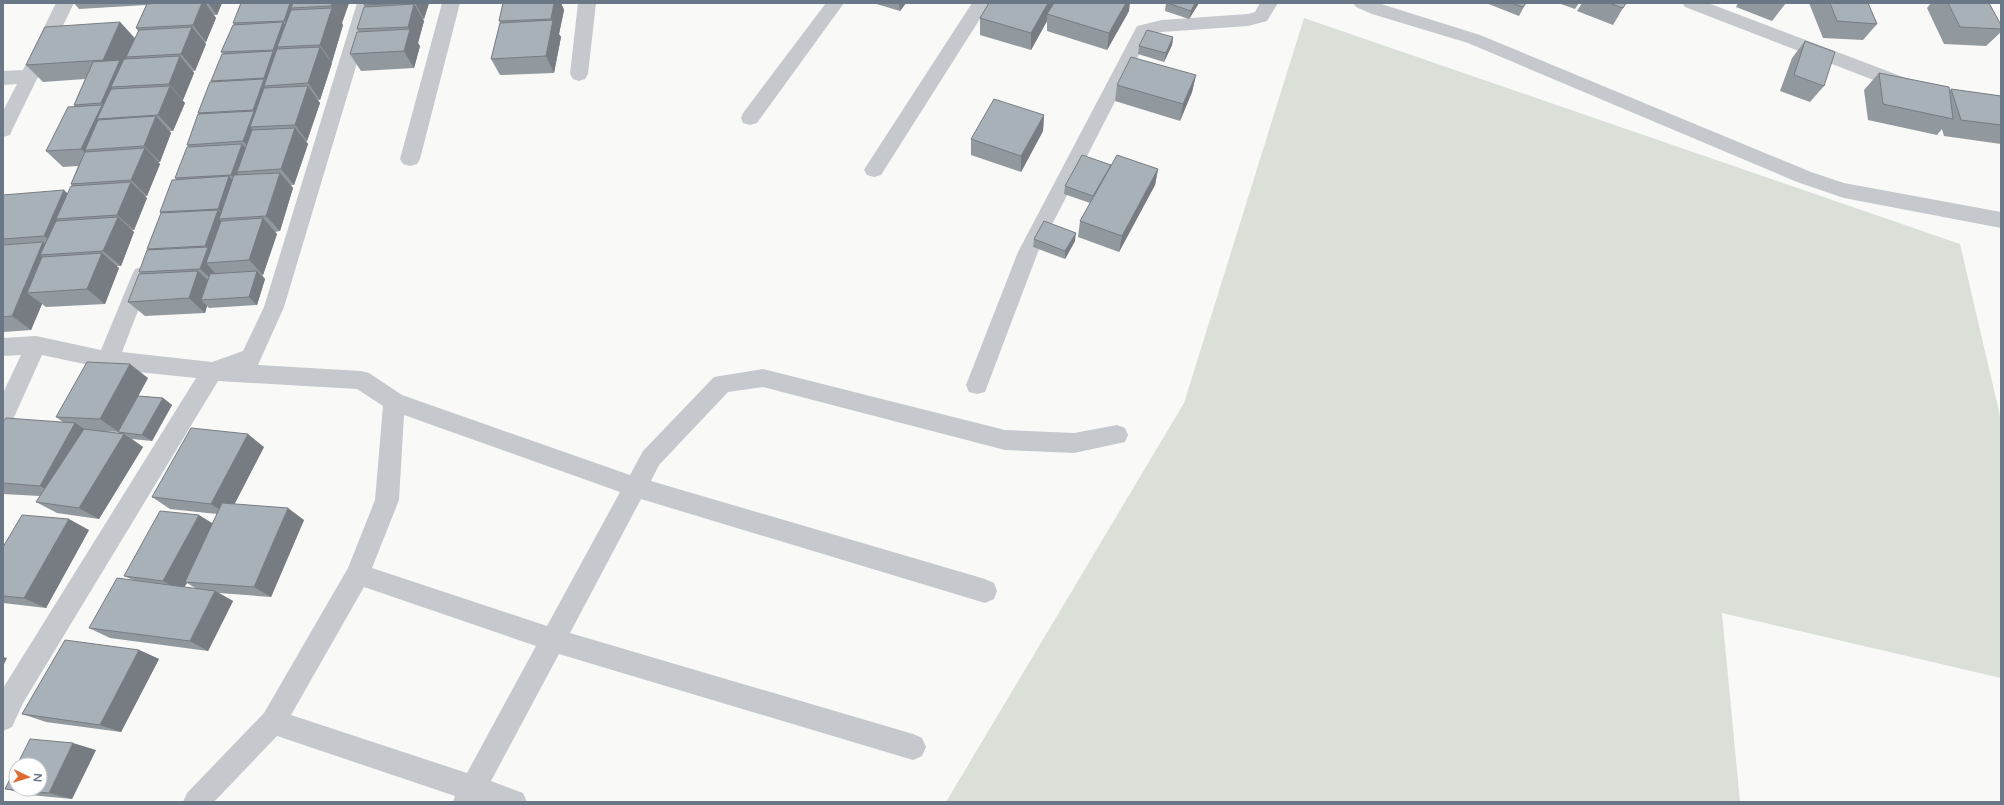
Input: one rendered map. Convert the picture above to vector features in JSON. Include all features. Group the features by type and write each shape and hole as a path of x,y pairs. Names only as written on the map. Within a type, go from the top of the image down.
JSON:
{"street":[{"path":"3,130 65,3"},
{"path":"3,718 14,694 212,371 251,358 274,307 308,199 366,3"},
{"path":"410,159 451,3"},
{"path":"579,74 587,3"},
{"path":"750,118 835,3"},
{"path":"874,170 981,3"},
{"path":"978,385 1028,252 1143,30 1149,28 1248,20 1261,17 1269,3"},
{"path":"1362,3 1378,10 1474,39 1804,177 1844,190 2001,220"},
{"path":"1691,3 1907,86 1922,90"},
{"path":"3,78 29,76"},
{"path":"108,360 148,258"},
{"path":"3,417 36,345"},
{"path":"3,347 36,345 108,360 212,371 361,380 394,402 635,487 985,591"},
{"path":"470,795 651,458 722,384 763,378 1005,440 1074,443 1118,435"},
{"path":"196,802 274,722 358,574 387,500 394,402"},
{"path":"358,574 553,640 913,747"},
{"path":"274,722 470,795 514,802"}],"shaded area":[{"path":"1304,18 1960,244 2001,420 2001,678 1722,613 1740,802 946,802 1184,403"}],"building":[{"path":"202,3 193,25 136,28 147,4"},
{"path":"241,3 290,3 284,21 233,23"},
{"path":"293,3 332,3 331,6 291,8"},
{"path":"365,3 403,3 364,5"},
{"path":"503,3 554,3 551,19 499,21"},
{"path":"989,3 1048,3 1031,33 980,18"},
{"path":"1054,3 1126,3 1109,33 1047,14"},
{"path":"1168,3 1195,3 1191,11"},
{"path":"1512,3 1526,3 1523,7"},
{"path":"1609,3 1626,3 1623,8"},
{"path":"1830,3 1868,3 1877,24 1837,21"},
{"path":"1948,3 1989,3 2001,25 2001,29 1960,27"},
{"path":"414,4 408,27 357,29 364,7"},
{"path":"332,8 320,45 277,47 291,10"},
{"path":"553,20 546,56 491,59 500,23"},
{"path":"120,22 103,60 26,65 45,27"},
{"path":"283,22 273,50 221,52 233,25"},
{"path":"192,27 181,54 126,57 139,30"},
{"path":"410,29 404,51 350,54 357,32"},
{"path":"1147,30 1173,37 1166,53 1139,46"},
{"path":"1805,41 1835,52 1824,86 1794,75"},
{"path":"320,47 308,83 264,86 277,49"},
{"path":"273,51 264,78 211,81 222,54"},
{"path":"180,56 169,84 111,87 124,59"},
{"path":"1131,57 1196,75 1183,104 1117,85"},
{"path":"120,60 101,103 74,105 93,62"},
{"path":"1879,73 1949,87 1953,119 1883,104"},
{"path":"264,79 253,110 198,113 210,82"},
{"path":"170,86 158,115 97,119 111,89"},
{"path":"308,86 295,125 250,127 264,88"},
{"path":"1951,89 2001,96 2001,125 1961,120"},
{"path":"994,99 1044,115 1021,156 971,139"},
{"path":"102,105 81,149 46,151 68,107"},
{"path":"254,111 243,141 187,145 198,114"},
{"path":"156,116 144,146 85,150 98,120"},
{"path":"295,128 281,169 237,172 252,130"},
{"path":"242,144 231,175 175,178 187,147"},
{"path":"145,148 131,180 71,184 85,152"},
{"path":"1082,155 1111,165 1093,196 1065,186"},
{"path":"1117,155 1158,169 1122,236 1080,221"},
{"path":"280,173 266,216 219,219 234,175"},
{"path":"229,176 218,209 160,212 172,180"},
{"path":"131,182 117,215 56,219 71,186"},
{"path":"64,190 44,236 3,239 3,195"},
{"path":"218,210 205,246 147,249 161,213"},
{"path":"118,217 103,251 40,255 56,221"},
{"path":"263,218 249,260 206,263 221,221"},
{"path":"1044,221 1076,233 1065,251 1034,239"},
{"path":"43,242 12,316 3,317 3,245"},
{"path":"208,247 200,269 139,272 147,250"},
{"path":"102,253 87,289 27,293 42,257"},
{"path":"198,271 189,298 128,302 139,274"},
{"path":"257,271 249,297 201,300 210,274"},
{"path":"87,362 130,364 100,419 56,417"},
{"path":"138,396 163,398 142,435 118,432"},
{"path":"6,418 75,423 40,486 3,483 3,422"},
{"path":"191,428 248,434 211,504 152,497"},
{"path":"84,429 124,434 79,508 36,502"},
{"path":"222,503 288,508 254,587 185,582"},
{"path":"160,511 199,515 163,581 124,576"},
{"path":"22,515 69,519 24,598 3,596 3,547"},
{"path":"117,578 215,591 190,641 89,628"},
{"path":"65,640 139,650 100,725 22,714"},
{"path":"30,739 73,743 49,793 48,757 21,757"}]}
